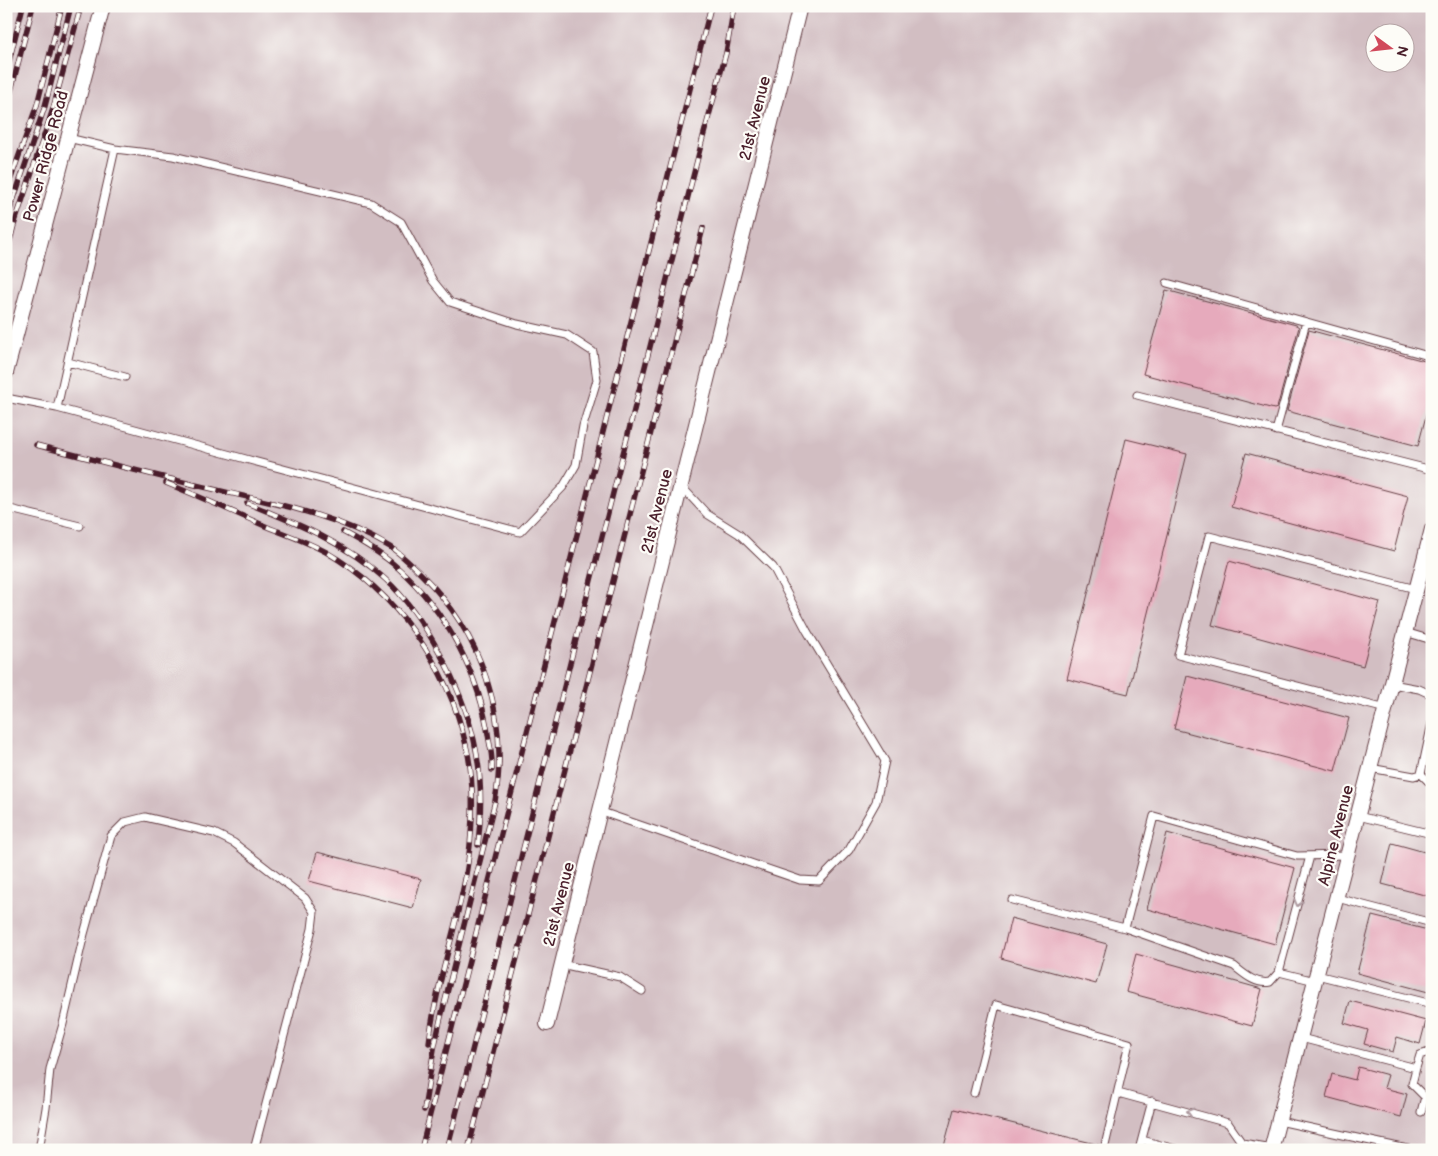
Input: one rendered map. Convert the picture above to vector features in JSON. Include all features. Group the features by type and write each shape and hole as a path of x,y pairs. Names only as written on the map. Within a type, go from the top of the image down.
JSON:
{"street":[{"name":"Power Ridge Road","path":"6,373 103,6"},
{"name":"21st Avenue","path":"546,1024 800,6"},
{"name":"Alpine Avenue","path":"1271,1149 1416,589 1429,553 1432,529"}],"lane":[{"path":"6,398 57,408 520,532 563,487 576,465 583,426 597,380 593,352 567,335 518,324 450,302 433,281 401,222 371,203 174,156 116,149 68,138"},
{"path":"57,408 116,149"},
{"path":"1167,283 1432,357"},
{"path":"1276,431 1306,322"},
{"path":"68,362 125,377"},
{"path":"1137,395 1432,470"},
{"path":"599,811 800,880 818,881 849,850 876,802 886,761 812,639 773,567 739,534 707,514 681,486"},
{"path":"6,508 80,526"},
{"path":"1386,709 1178,655 1180,646 1209,536 1416,589"},
{"path":"1405,632 1432,640"},
{"path":"1392,684 1419,689 1432,695"},
{"path":"1421,774 1432,723"},
{"path":"1370,768 1414,776 1421,774"},
{"path":"1421,774 1432,785"},
{"path":"1125,928 1154,816 1298,856 1347,855"},
{"path":"1358,816 1432,834"},
{"path":"39,1150 50,1069 111,836 125,822 145,817 214,833 234,842 305,898 314,912 312,929 254,1150"},
{"path":"1012,900 1125,928 1234,966 1244,975 1258,981 1270,982 1279,972 1310,856"},
{"path":"1337,898 1432,923"},
{"path":"561,964 620,977 642,991"},
{"path":"1279,972 1316,978 1432,1004"},
{"path":"974,1093 996,1005 1129,1043 1104,1150"},
{"path":"1301,1038 1416,1068"},
{"path":"1421,1112 1426,1097 1412,1084 1420,1055 1432,1051"},
{"path":"1118,1093 1228,1123 1242,1143 1271,1149"},
{"path":"1139,1150 1152,1101"},
{"path":"1280,1120 1412,1150"},
{"path":"1142,1140 1180,1150"},
{"path":"1234,1150 1242,1143"}],"shaded area":[{"path":"6,6 1432,6 1432,1150 6,1150"}],"building":[{"path":"1166,290 1299,327 1277,408 1274,409 1143,374"},
{"path":"1309,330 1432,363 1432,393 1418,446 1287,411"},
{"path":"1126,439 1187,454 1128,694 1067,679"},
{"path":"1246,453 1408,496 1394,551 1231,507"},
{"path":"1229,561 1380,602 1363,666 1212,625"},
{"path":"1187,676 1349,718 1335,771 1174,729"},
{"path":"1167,833 1295,868 1275,944 1147,909"},
{"path":"1392,843 1432,854 1432,897 1382,884"},
{"path":"317,852 421,879 413,908 309,881"},
{"path":"1372,916 1432,931 1432,993 1357,973"},
{"path":"1011,918 1107,944 1096,984 1001,958"},
{"path":"1136,954 1262,989 1252,1026 1126,992"},
{"path":"1350,1001 1426,1021 1420,1044 1397,1037 1393,1052 1364,1044 1368,1030 1344,1023"},
{"path":"1358,1067 1388,1075 1384,1088 1407,1094 1401,1117 1326,1097 1332,1074 1355,1080"},
{"path":"954,1109 1100,1145 1099,1150 943,1150"}],"railway":[{"path":"6,73 23,6"},
{"path":"6,110 33,6"},
{"path":"6,192 37,105 62,6"},
{"path":"6,222 45,106 71,6"},
{"path":"6,256 14,225 52,112 81,6"},
{"path":"421,1150 711,6"},
{"path":"447,1150 702,141 726,53 734,6"},
{"path":"468,1150 703,228"},
{"path":"36,445 300,510 346,525 369,535 402,556 442,597 460,623 475,650 487,678 494,708 499,770 495,801 440,1021 424,1110"},
{"path":"166,483 312,545 351,569 375,588 416,634 446,687 458,716 469,759 472,788 472,818 470,848 464,885 437,997 429,1043"},
{"path":"247,503 320,535 370,566 400,594 428,632 461,698 474,740 481,792 478,845"},
{"path":"343,532 385,557 398,568 416,585 446,625 469,669 478,692 485,716 492,770"}]}
